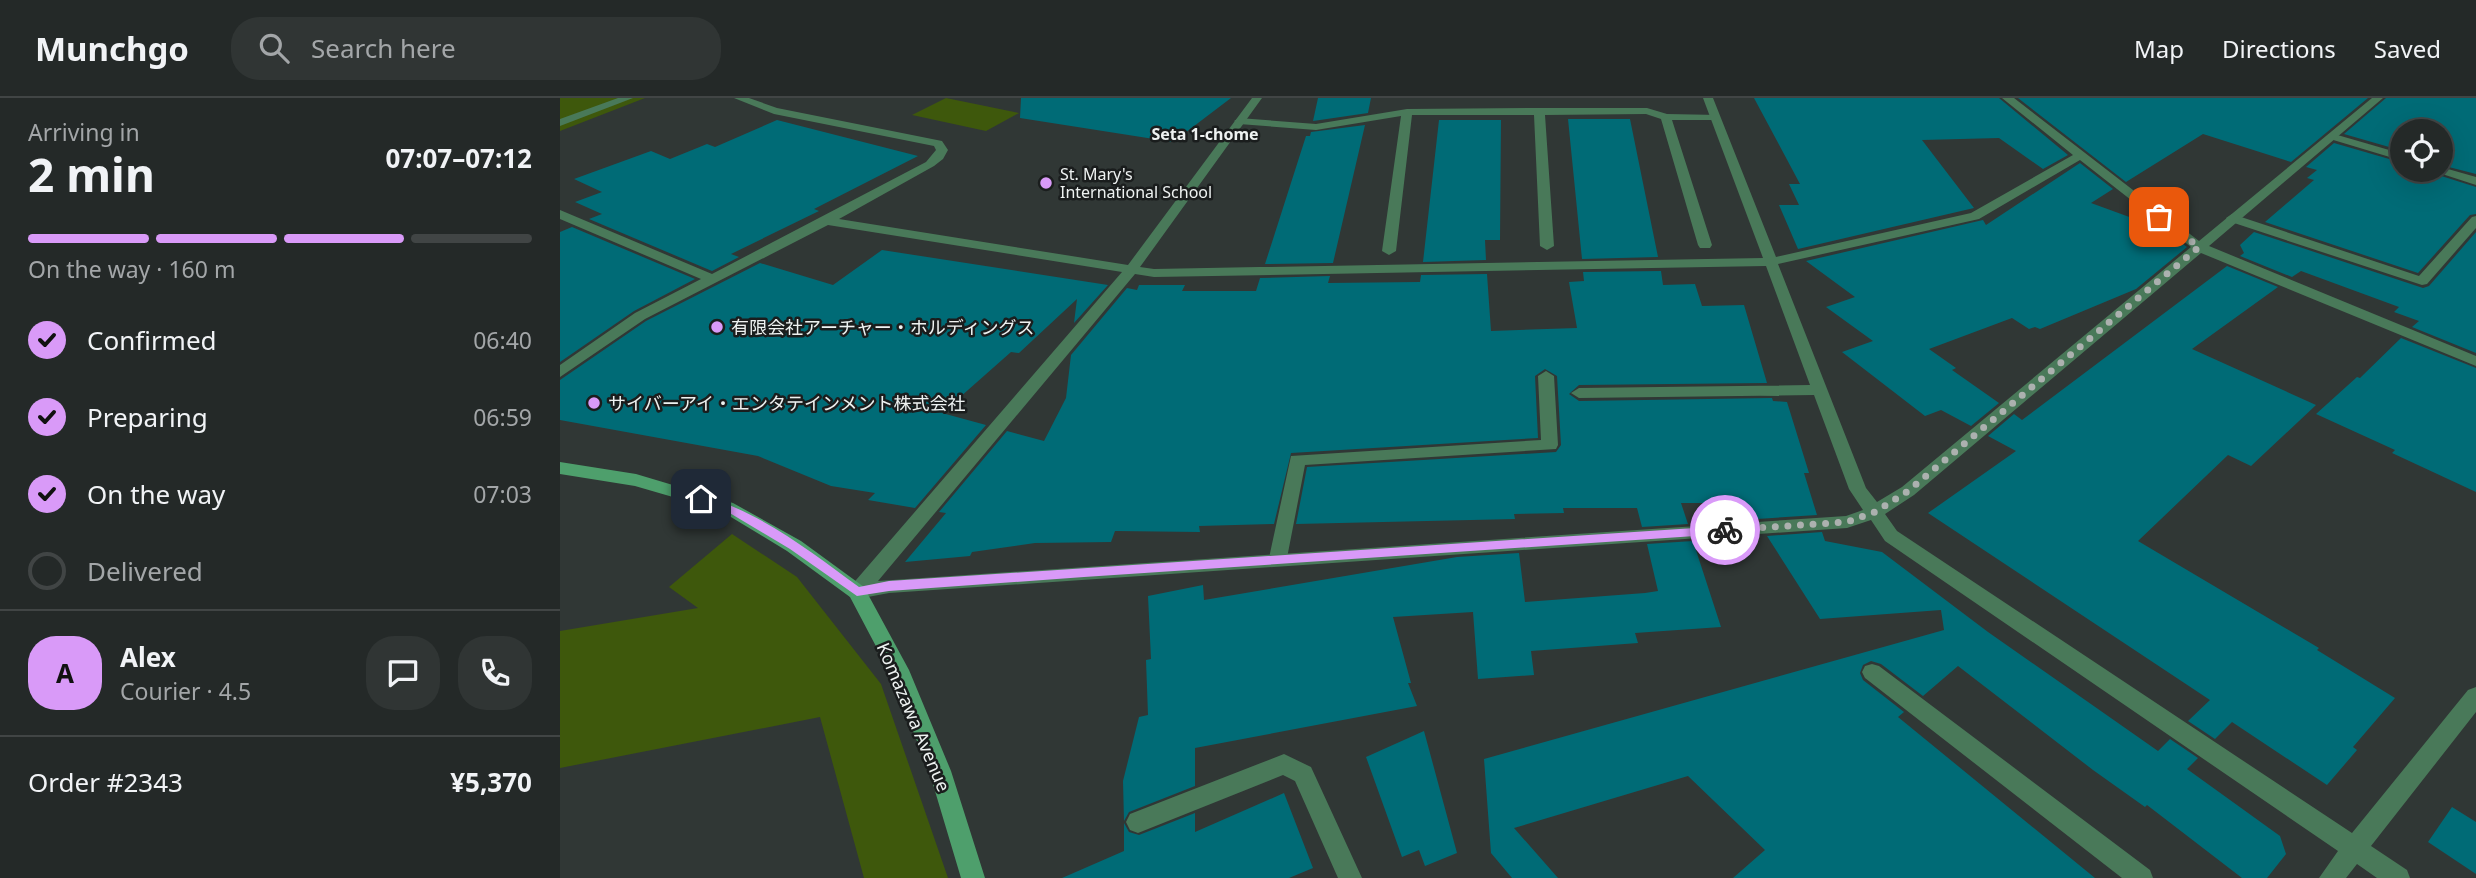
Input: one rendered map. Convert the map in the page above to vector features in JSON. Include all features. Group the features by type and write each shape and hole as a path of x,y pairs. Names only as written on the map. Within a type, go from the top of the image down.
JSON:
{"street":[{"path":"560,123 628,98"},
{"path":"560,372 640,316 709,278 826,221 930,164 939,157 942,150 938,144 774,111 739,98"},
{"path":"857,592 1130,271 1257,98"},
{"path":"1708,98 1858,489 1891,536 2398,878"},
{"path":"2007,98 2199,247 2476,361"},
{"path":"857,592 889,586 1278,558 1847,522 1875,512 1908,491 2378,98"},
{"path":"1539,111 1547,246"},
{"path":"1239,121 1316,127 1407,112 1647,111 1666,117 1715,117"},
{"path":"1389,251 1407,112"},
{"path":"1666,117 1705,245"},
{"path":"2334,137 2390,154"},
{"path":"826,221 1154,273 1770,262 1975,216 2080,156"},
{"path":"2453,174 2476,181"},
{"path":"560,214 709,278"},
{"path":"2232,218 2422,281 2476,220"},
{"path":"1278,558 1297,460 1550,445 1545,376"},
{"path":"1579,393 1819,390"},
{"name":"Komazawa Avenue","path":"560,468 636,480 727,507 794,546 857,592 899,670 940,771 973,878"},
{"path":"1872,673 2141,878"},
{"path":"2332,878 2476,696"},
{"path":"1138,822 1283,764 1303,774 1350,878"}],"green space":[{"path":"560,98 645,98 560,131"},
{"path":"946,98 1019,113 986,131 912,115"},
{"path":"732,534 797,577 881,684 948,878 864,878 820,717 560,768 560,631 698,608 669,587"}],"building":[{"path":"1021,98 1231,98 1173,142 1020,118"},
{"path":"1318,98 1371,98 1368,113 1313,121"},
{"path":"1754,98 1999,98 2068,155 2043,169 1999,138 1922,140 1974,208 1798,249 1779,205 1799,205 1789,184 1800,184"},
{"path":"2018,98 2368,98 2291,162 2203,134 2126,182"},
{"path":"2386,98 2476,98 2476,174 2453,168 2453,119 2390,119 2390,147 2344,134"},
{"path":"1568,119 1630,119 1658,257 1582,259"},
{"path":"777,120 918,156 814,209 819,211 731,254 739,257 712,271 589,219 602,214 575,202 602,192 574,179 651,151 670,159 707,144 715,147"},
{"path":"1439,120 1501,120 1500,240 1485,240 1486,260 1423,262"},
{"path":"1365,125 1333,263 1265,264 1306,136 1310,136 1311,132"},
{"path":"2334,143 2390,159 2390,182 2453,182 2453,180 2476,187 2476,214 2470,215 2418,273 2265,222 2314,180 2307,178 2317,170 2306,167"},
{"path":"2080,163 2113,189 2091,203 2165,230 2187,247 2136,289 2040,329 2029,329 2012,318 1929,349 1956,368 1952,370 1999,403 1971,426 1941,410 1925,416 1842,352 1873,341 1826,307 1855,297 1806,261 1983,220 1986,225"},
{"path":"572,227 695,279 634,311 560,362 560,232"},
{"path":"2254,232 2423,288 2429,286 2476,232 2476,353 2412,327 2419,321 2394,312 2399,307 2301,271 2292,277 2240,256 2244,253 2240,245"},
{"path":"882,250 1108,285 1074,323 1077,299 1019,353 1011,352 942,413 986,425 915,508 868,500 875,493 831,486 758,456 560,420 560,380 646,321 760,263 833,285"},
{"path":"2227,266 2278,287 2192,349 2316,405 2251,466 2228,455 2138,541 2319,648 2317,650 2395,698 2353,747 2357,750 2327,785 2232,722 2215,739 2188,721 2210,700 1928,513 2016,451 1988,436 2014,414 2022,420"},
{"path":"1661,271 1663,285 1695,284 1702,306 1744,305 1767,383 1579,385 1569,394 1579,401 1772,398 1773,401 1787,402 1809,473 1804,473 1817,515 1757,519 1747,503 1681,503 1688,524 1642,527 1637,508 1563,508 1564,513 1514,514 1515,519 1296,524 1307,467 1556,452 1561,445 1557,376 1545,369 1535,376 1538,438 1291,453 1274,524 1199,526 1200,532 1115,531 1111,542 1035,543 972,552 970,556 905,562 946,513 939,512 1007,431 1044,441 1066,398 1071,355 1127,288 1137,290 1139,285 1185,285 1182,291 1256,291 1260,278 1330,276 1328,283 1420,282 1421,275 1487,274 1491,331 1577,328 1569,282 1584,281 1583,272"},
{"path":"2401,338 2476,368 2476,492 2392,453 2395,450 2316,414 2357,377 2360,378"},
{"path":"1822,532 1825,541 1882,552 1988,632 2158,751 2170,739 2198,758 2187,769 2280,836 2286,854 2267,878 2242,878 2147,805 2145,807 2093,770 1958,666 1923,696 1881,664 1871,661 1863,665 1860,673 1863,680 1904,712 1898,717 2095,878 1733,878 1765,850 1688,776 1514,828 1558,878 1512,878 1491,853 1484,759 1944,630 1941,610 1820,619 1767,536"},
{"path":"1693,541 1721,627 1635,633 1638,643 1531,651 1534,675 1478,679 1473,612 1393,617 1411,683 1408,683 1417,706 1195,748 1195,786 1129,812 1124,821 1123,781 1139,717 1148,715 1146,660 1151,659 1148,596 1203,585 1204,600 1457,557 1519,553 1525,602 1645,593 1658,591 1647,544"},
{"path":"1424,731 1457,853 1425,866 1419,850 1402,857 1366,757"},
{"path":"1284,793 1313,868 1289,878 1062,878 1124,851 1124,823 1129,832 1139,835 1195,813 1195,832"},
{"path":"2452,807 2476,822 2476,874 2428,842"}],"way so far":[{"path":"1725,530 1847,522 1875,512 1908,491 2199,247 2159,217"}],"place":[{"name":"St. Mary's International School","path":"1046,183"},
{"name":"有限会社アーチャー・ホルディングス","path":"717,327"},
{"name":"サイバーアイ・エンタテインメント株式会社","path":"594,403"}],"district":[{"name":"Seta 1-chome","path":"1205,134"}],"route":[{"path":"701,499 727,507 794,546 857,592 889,586 1278,558 1725,530"}]}
